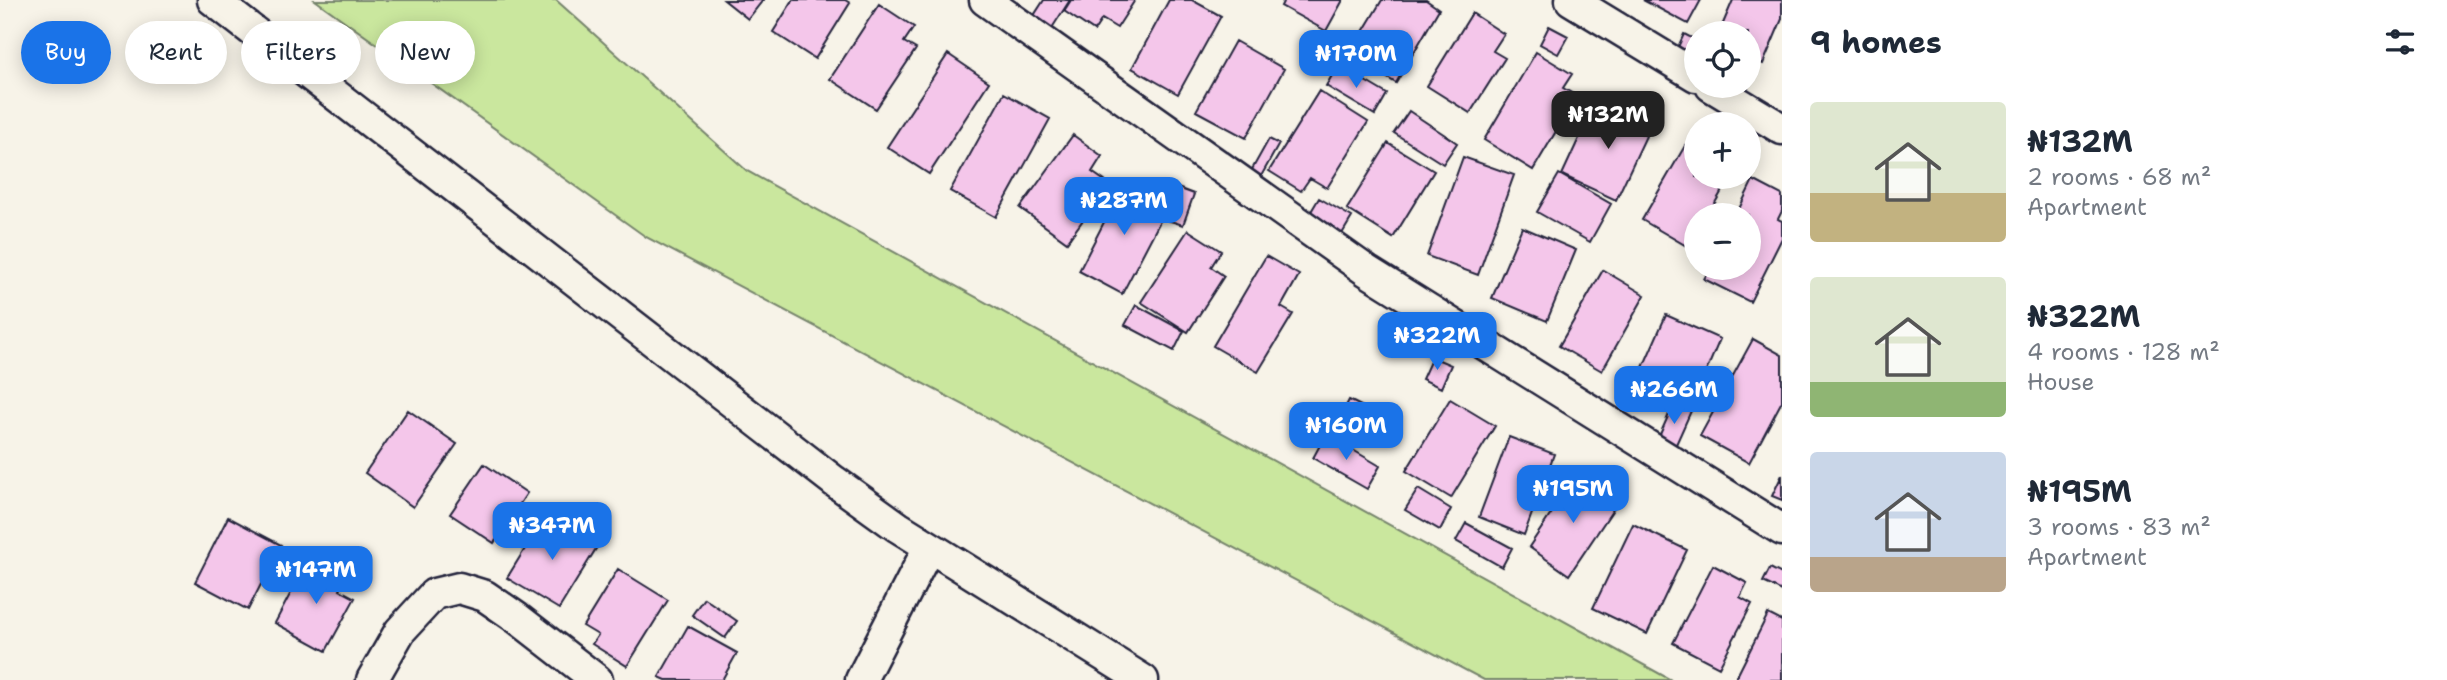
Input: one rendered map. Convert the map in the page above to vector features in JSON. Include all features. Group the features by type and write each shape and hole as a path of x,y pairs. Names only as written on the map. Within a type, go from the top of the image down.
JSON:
{"street":[{"path":"212,0 834,481 929,547 1143,680"},
{"path":"985,0 1367,271 1782,530"},
{"path":"1571,0 1684,69"},
{"path":"1732,98 1782,129"},
{"path":"861,680 929,547"},
{"path":"372,680 400,631 434,594 459,588 485,596 597,680"}],"green space":[{"path":"315,0 556,0 747,171 1671,680 1484,680 646,237 432,84 475,84 475,21 375,21 375,43 361,33 361,21 344,21"}],"building":[{"path":"724,0 763,0 748,19"},
{"path":"793,0 845,0 850,3 815,59 773,32"},
{"path":"1044,0 1070,0 1052,28 1033,17"},
{"path":"1071,0 1135,0 1117,28 1102,19 1094,31 1064,11"},
{"path":"1169,0 1192,0 1221,16 1178,94 1132,68"},
{"path":"1284,0 1343,0 1326,31 1281,6"},
{"path":"1382,0 1426,0 1439,9 1396,83 1349,55"},
{"path":"1643,0 1701,0 1690,21 1684,22"},
{"path":"1733,0 1782,0 1782,19 1763,64 1761,21 1724,21"},
{"path":"879,4 914,27 904,42 916,49 876,109 830,79"},
{"path":"1472,13 1504,34 1493,51 1505,58 1470,113 1427,86"},
{"path":"1549,26 1568,36 1558,54 1540,44"},
{"path":"1684,34 1684,50 1678,47"},
{"path":"1235,41 1284,69 1246,138 1196,111"},
{"path":"1536,52 1572,74 1563,88 1577,96 1533,170 1484,140"},
{"path":"948,54 989,82 929,174 887,147"},
{"path":"1338,65 1387,94 1375,115 1326,86"},
{"path":"1319,91 1368,122 1327,188 1310,178 1301,191 1269,171"},
{"path":"1004,93 1050,119 996,217 950,191"},
{"path":"1616,98 1646,112 1637,131 1646,136 1616,200 1562,175 1586,123 1601,131"},
{"path":"1409,111 1457,143 1443,164 1394,133"},
{"path":"1073,135 1102,156 1092,172 1109,184 1067,242 1020,208"},
{"path":"1269,139 1279,144 1260,178 1250,173"},
{"path":"1388,143 1434,171 1393,238 1347,209"},
{"path":"1684,147 1684,189 1723,189 1715,203 1684,203 1684,244 1642,220"},
{"path":"1463,157 1514,175 1478,275 1427,256"},
{"path":"1559,174 1611,204 1590,242 1537,212"},
{"path":"1125,181 1169,204 1122,294 1079,271"},
{"path":"1761,184 1782,195 1782,211 1778,219 1782,221 1782,238 1761,280 1761,203 1742,203 1749,189 1761,189"},
{"path":"1175,187 1194,194 1183,225 1164,219"},
{"path":"1319,198 1352,217 1339,239 1306,220"},
{"path":"1522,227 1576,250 1547,321 1492,298"},
{"path":"1188,230 1221,251 1211,267 1224,276 1188,332 1141,302"},
{"path":"1266,256 1299,275 1281,307 1293,314 1258,372 1213,346"},
{"path":"1603,270 1645,295 1602,371 1559,346"},
{"path":"1706,280 1761,280 1750,302"},
{"path":"1136,305 1184,331 1174,351 1125,325"},
{"path":"1666,315 1720,339 1691,407 1668,397 1665,404 1633,390"},
{"path":"1753,339 1782,355 1782,401 1749,463 1700,436"},
{"path":"1432,357 1451,365 1441,388 1422,379"},
{"path":"1450,399 1495,426 1451,498 1406,471"},
{"path":"1349,400 1365,408 1356,424 1341,416"},
{"path":"1674,403 1691,411 1674,449 1657,441"},
{"path":"408,410 457,444 413,507 365,473"},
{"path":"1326,434 1380,466 1367,489 1313,458"},
{"path":"1509,437 1554,454 1524,535 1479,517"},
{"path":"484,464 527,493 494,543 450,514"},
{"path":"1577,475 1618,502 1569,575 1529,547"},
{"path":"1782,475 1782,500 1772,496"},
{"path":"1418,489 1451,509 1440,530 1405,510"},
{"path":"545,516 597,547 559,609 507,578"},
{"path":"228,517 281,545 248,610 195,582"},
{"path":"1466,523 1512,548 1502,567 1456,541"},
{"path":"1633,524 1687,550 1647,634 1593,608"},
{"path":"308,560 345,580 340,590 355,598 326,651 275,623"},
{"path":"1713,565 1747,583 1740,597 1752,604 1719,667 1673,643"},
{"path":"1770,568 1782,574 1782,591 1763,582"},
{"path":"618,569 668,600 627,666 592,644 598,635 583,626"},
{"path":"704,598 737,621 725,638 692,615"},
{"path":"1768,614 1782,621 1782,680 1735,680"},
{"path":"688,626 737,653 722,680 666,680 659,677"}]}
